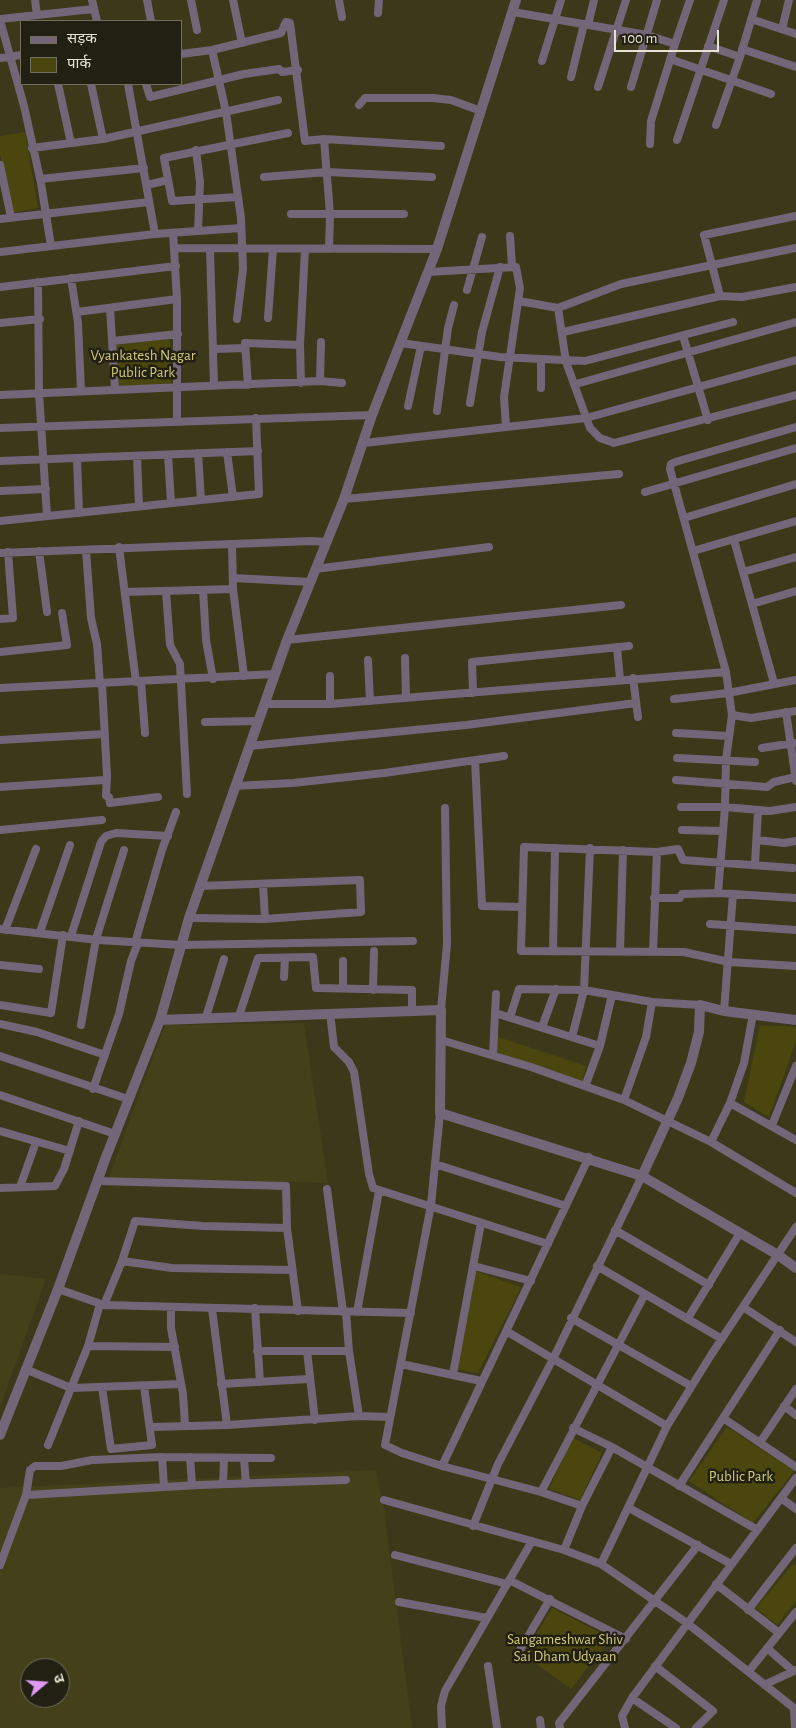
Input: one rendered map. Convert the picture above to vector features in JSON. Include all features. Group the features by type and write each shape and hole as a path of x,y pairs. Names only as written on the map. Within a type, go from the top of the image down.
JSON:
{"street":[{"path":"35,0 37,15"},
{"path":"92,0 97,20"},
{"path":"147,0 152,20"},
{"path":"191,0 196,30"},
{"path":"233,0 242,43"},
{"path":"339,0 342,17"},
{"path":"378,13 379,0"},
{"path":"0,1435 58,1289 115,1134 160,1020 189,918 287,640 344,498 372,415 437,249 516,0"},
{"path":"542,61 561,0"},
{"path":"571,77 594,0"},
{"path":"598,87 626,0"},
{"path":"632,87 657,0"},
{"path":"650,144 651,121 690,0"},
{"path":"677,140 724,0"},
{"path":"716,125 757,0"},
{"path":"782,29 789,0"},
{"path":"51,246 40,179 0,19 93,9"},
{"path":"513,12 647,35 675,44"},
{"path":"751,19 796,34"},
{"path":"182,54 212,50 281,33 286,22 290,23 298,70 306,141 324,139 441,146"},
{"path":"708,46 796,67"},
{"path":"212,50 226,112 241,228 243,269 237,320"},
{"path":"0,58 20,55"},
{"path":"670,59 772,94"},
{"path":"146,85 150,97 219,80 279,69 282,72 298,70"},
{"path":"58,85 71,143"},
{"path":"91,85 103,139"},
{"path":"128,85 155,234"},
{"path":"359,105 366,98 433,98 451,100 481,111"},
{"path":"32,148 103,139 278,100"},
{"path":"238,197 172,201 164,158 196,150 288,133"},
{"path":"324,139 330,214 329,249"},
{"path":"196,150 200,182 198,231"},
{"path":"0,165 2,183 11,217"},
{"path":"40,179 144,168"},
{"path":"264,177 327,172 432,177"},
{"path":"147,184 168,180"},
{"path":"0,219 149,202"},
{"path":"292,214 404,214"},
{"path":"720,296 704,235 796,216"},
{"path":"0,252 173,232 241,228"},
{"path":"173,232 178,334 177,422"},
{"path":"510,236 512,266"},
{"path":"466,290 482,237"},
{"path":"174,248 242,250 437,249"},
{"path":"519,301 558,308 621,284 796,248"},
{"path":"210,249 214,386"},
{"path":"268,318 272,297 273,249"},
{"path":"301,383 300,345 305,249"},
{"path":"0,287 176,266"},
{"path":"470,403 488,303 500,267"},
{"path":"428,272 516,267 520,288 504,397 506,427"},
{"path":"71,278 77,312 81,391"},
{"path":"38,282 40,319 39,393 47,516"},
{"path":"563,332 720,296 742,297 796,287"},
{"path":"77,312 177,299"},
{"path":"437,411 454,305"},
{"path":"110,308 115,389"},
{"path":"558,308 566,362 576,384 590,428 600,438 614,443 708,420 796,395"},
{"path":"0,323 40,319"},
{"path":"401,343 478,354 566,362 585,361 733,322"},
{"path":"576,384 795,322 796,332"},
{"path":"113,341 178,334"},
{"path":"683,336 708,420"},
{"path":"320,382 321,342"},
{"path":"248,385 245,343 300,345"},
{"path":"408,406 420,346"},
{"path":"214,349 245,348"},
{"path":"541,360 541,388"},
{"path":"364,443 586,418 796,360"},
{"path":"0,395 115,389 320,382 342,383"},
{"path":"0,428 372,415"},
{"path":"0,521 259,494 256,418"},
{"path":"718,894 725,807 726,760 732,715 726,672 670,468 671,464 675,462 796,427"},
{"path":"645,492 796,448"},
{"path":"0,461 258,451"},
{"path":"227,452 233,497"},
{"path":"198,453 201,500"},
{"path":"168,455 171,502"},
{"path":"137,456 139,506"},
{"path":"76,458 79,512"},
{"path":"344,498 619,474"},
{"path":"684,518 796,484"},
{"path":"0,491 46,489"},
{"path":"693,551 796,521"},
{"path":"0,619 13,618 4,553 312,540 326,542"},
{"path":"734,540 774,683"},
{"path":"232,544 233,589 244,676"},
{"path":"315,569 489,546"},
{"path":"119,547 145,732"},
{"path":"86,550 91,618 97,644 101,684 107,776 105,780 106,796 109,797 110,803 158,797"},
{"path":"39,551 47,612"},
{"path":"743,572 796,557"},
{"path":"233,578 310,582"},
{"path":"125,592 233,589"},
{"path":"203,590 206,640 213,679"},
{"path":"166,592 170,645 179,660 187,794"},
{"path":"752,604 795,592 796,601"},
{"path":"287,640 621,605"},
{"path":"0,652 67,645 62,613"},
{"path":"473,693 472,662 629,646"},
{"path":"617,647 620,679"},
{"path":"405,658 406,698"},
{"path":"368,660 370,701"},
{"path":"265,704 330,704 620,679 726,672"},
{"path":"0,688 213,679 275,674"},
{"path":"330,676 330,704"},
{"path":"633,678 638,717"},
{"path":"674,699 728,693 796,680"},
{"path":"249,746 466,725 636,703"},
{"path":"732,715 752,718 796,711"},
{"path":"786,712 794,743 796,781"},
{"path":"205,722 258,721"},
{"path":"676,733 729,736"},
{"path":"0,740 105,734"},
{"path":"762,748 794,743"},
{"path":"236,786 292,783 504,756"},
{"path":"676,758 755,762"},
{"path":"475,760 482,906 522,907"},
{"path":"676,780 767,787 796,777"},
{"path":"0,787 105,780"},
{"path":"681,807 725,807 770,812 796,808"},
{"path":"445,808 446,944 441,1010 440,1112 431,1205 412,1314 385,1445 402,1453 442,1466 542,1492 582,1506"},
{"path":"755,864 758,810"},
{"path":"93,1089 119,1014 131,961 176,812"},
{"path":"0,830 102,820"},
{"path":"682,830 722,831"},
{"path":"72,936 101,842 106,836 116,834 168,836"},
{"path":"757,840 784,843 796,841"},
{"path":"40,932 70,845"},
{"path":"793,868 683,860 678,849 657,852 524,847 520,951 684,952 729,962 796,966"},
{"path":"36,848 3,930 40,932 137,943 180,945 413,941"},
{"path":"553,951 555,848"},
{"path":"572,1037 584,990 584,951 590,848"},
{"path":"81,1025 96,939 124,850"},
{"path":"620,951 623,850"},
{"path":"653,952 657,852"},
{"path":"189,918 265,919 361,912 360,880 200,886"},
{"path":"263,884 265,919"},
{"path":"654,898 680,898 682,894 793,897"},
{"path":"724,1011 733,894"},
{"path":"710,924 796,930"},
{"path":"0,1005 51,1014 63,935"},
{"path":"373,990 374,951"},
{"path":"240,1016 258,958 313,956 316,988 412,990 412,1011"},
{"path":"284,977 285,958"},
{"path":"206,1018 224,959"},
{"path":"343,988 344,961"},
{"path":"0,965 39,969"},
{"path":"510,1017 519,989 556,989 584,990 652,1002 700,1005 724,1011 796,1020"},
{"path":"542,1027 556,989"},
{"path":"493,1054 496,994"},
{"path":"586,1084 600,1046 612,995"},
{"path":"624,1100 646,1037 652,1002"},
{"path":"474,1526 492,1478 553,1359 571,1318 668,1120 691,1062 699,1032 700,1005"},
{"path":"160,1020 441,1010"},
{"path":"330,1013 334,1047 349,1062 354,1072 369,1174 373,1188 548,1244"},
{"path":"495,1013 600,1046"},
{"path":"711,1142 730,1103 744,1063 752,1014"},
{"path":"0,1024 37,1032 105,1055"},
{"path":"441,1040 493,1054 586,1084 624,1100 711,1142 796,1193"},
{"path":"0,1056 128,1100"},
{"path":"772,1125 796,1066"},
{"path":"0,1095 115,1134"},
{"path":"730,1103 796,1140"},
{"path":"440,1112 642,1176 778,1255 796,1268"},
{"path":"0,1188 55,1186 64,1169 79,1121"},
{"path":"0,1131 70,1151"},
{"path":"20,1187 36,1142"},
{"path":"442,1466 481,1381 590,1158"},
{"path":"435,1164 566,1206"},
{"path":"98,1181 286,1186 287,1228 298,1311"},
{"path":"327,1189 348,1351 359,1416"},
{"path":"357,1312 379,1191"},
{"path":"48,1445 88,1346 102,1305 122,1261 135,1221 203,1226 287,1228"},
{"path":"453,1374 481,1223"},
{"path":"601,1564 630,1508 667,1426 691,1386 796,1227"},
{"path":"615,1230 709,1286"},
{"path":"688,1318 740,1233"},
{"path":"122,1261 172,1268 292,1270"},
{"path":"474,1266 531,1282"},
{"path":"597,1266 722,1339"},
{"path":"58,1289 102,1305 412,1314"},
{"path":"542,1492 573,1428 645,1294"},
{"path":"743,1307 796,1342"},
{"path":"171,1308 185,1425"},
{"path":"212,1308 227,1425"},
{"path":"255,1308 260,1382"},
{"path":"571,1318 691,1386"},
{"path":"679,1486 780,1330"},
{"path":"506,1331 667,1426"},
{"path":"88,1346 175,1347"},
{"path":"257,1351 348,1351"},
{"path":"307,1351 315,1420"},
{"path":"401,1364 481,1381"},
{"path":"25,1369 71,1388 180,1384"},
{"path":"221,1384 309,1379"},
{"path":"102,1387 111,1449 152,1445 152,1427 144,1386"},
{"path":"761,1441 796,1389"},
{"path":"784,1406 796,1415"},
{"path":"152,1427 227,1425 359,1416 390,1417"},
{"path":"723,1418 761,1441 796,1467"},
{"path":"573,1428 612,1446 756,1529"},
{"path":"564,1550 582,1506 612,1446"},
{"path":"162,1457 164,1487"},
{"path":"0,1565 26,1495 30,1470 35,1466 61,1466 92,1460 162,1457 271,1458"},
{"path":"190,1457 192,1485"},
{"path":"223,1484 224,1459"},
{"path":"244,1459 246,1484"},
{"path":"625,1728 622,1716 632,1698 756,1529 796,1478"},
{"path":"26,1495 192,1485 346,1480"},
{"path":"781,1498 796,1509"},
{"path":"384,1500 564,1550 601,1564 656,1600 766,1684 794,1708 795,1728"},
{"path":"630,1508 731,1564"},
{"path":"442,1728 441,1706 445,1691 532,1541"},
{"path":"560,1728 559,1723 698,1545"},
{"path":"748,1610 793,1557 796,1548"},
{"path":"395,1555 508,1582 550,1599 626,1639"},
{"path":"716,1584 779,1633"},
{"path":"520,1650 550,1599"},
{"path":"399,1602 487,1618"},
{"path":"749,1671 796,1612"},
{"path":"766,1684 794,1670 767,1648"},
{"path":"488,1666 497,1728"},
{"path":"655,1666 713,1711 696,1728"},
{"path":"632,1698 676,1728"}],"shaded area":[{"path":"304,1023 328,1183 109,1177 165,1025"},
{"path":"0,1274 46,1279 0,1407"},
{"path":"376,1470 384,1508 412,1728 0,1728 0,1488"}],"green space":[{"path":"25,132 38,208 11,213 0,153 0,136"},
{"name":"Vyankatesh Nagar Public Park","path":"170,339 171,383 118,387 117,345"},
{"path":"760,1025 796,1027 796,1041 769,1117 744,1102"},
{"path":"498,1037 586,1066 582,1083 496,1052"},
{"path":"475,1271 521,1287 478,1373 455,1369"},
{"name":"Public Park","path":"727,1427 794,1471 753,1523 689,1481"},
{"path":"573,1438 602,1453 580,1500 549,1489"},
{"path":"793,1564 796,1566 796,1601 777,1625 756,1608"},
{"name":"Sangameshwar Shiv Sai Dham Udyaan","path":"552,1608 610,1638 571,1689 524,1655"}]}
